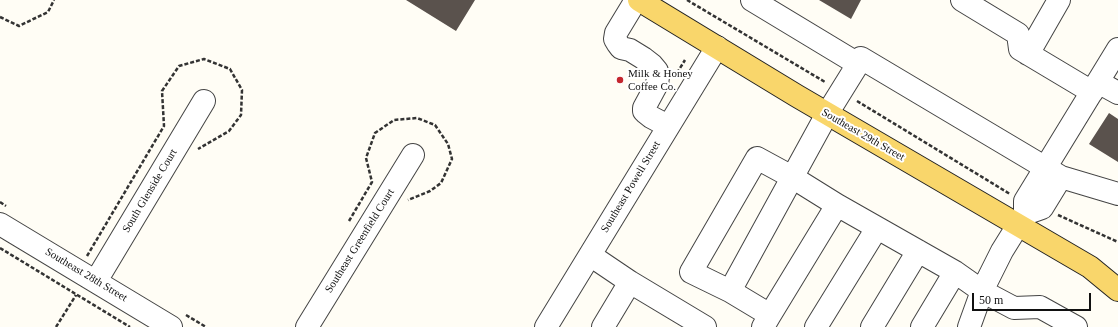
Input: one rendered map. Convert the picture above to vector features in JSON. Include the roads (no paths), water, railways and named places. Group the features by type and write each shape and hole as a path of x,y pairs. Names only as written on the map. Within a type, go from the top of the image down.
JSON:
{"main road":[{"name":"Southeast 29th Street","path":"639,0 828,114 1027,212 1118,290"},
{"name":"Southeast 29th Street","path":"1090,267 1118,273"}],"street":[{"path":"636,0 616,33 615,39 621,48 630,50 652,65 657,71 657,84 644,108 644,111 651,117 668,126"},
{"path":"730,291 840,92 858,64 752,0"},
{"path":"962,0 1018,34 1020,49 1028,54 1095,87 1118,93"},
{"path":"1028,54 1059,0"},
{"name":"Southeast Powell Street","path":"546,327 717,47"},
{"path":"969,327 982,291 1002,251 1053,172 1095,87 1118,49"},
{"path":"861,58 1053,172 1118,194"},
{"name":"South Glenside Court","path":"96,281 204,101"},
{"name":"Southeast Greenfield Court","path":"307,327 413,154"},
{"path":"837,205 767,321 730,291 691,272 757,158 955,272 982,291 1014,308 1040,307 1076,327"},
{"name":"Southeast 28th Street","path":"0,224 171,327"},
{"path":"816,327 877,228"},
{"path":"872,327 918,251"},
{"path":"590,255 630,282 705,327"},
{"path":"922,327 955,272"},
{"path":"604,327 630,282"}],"place":[{"name":"Milk & Honey Coffee Co.","path":"620,80"}]}
